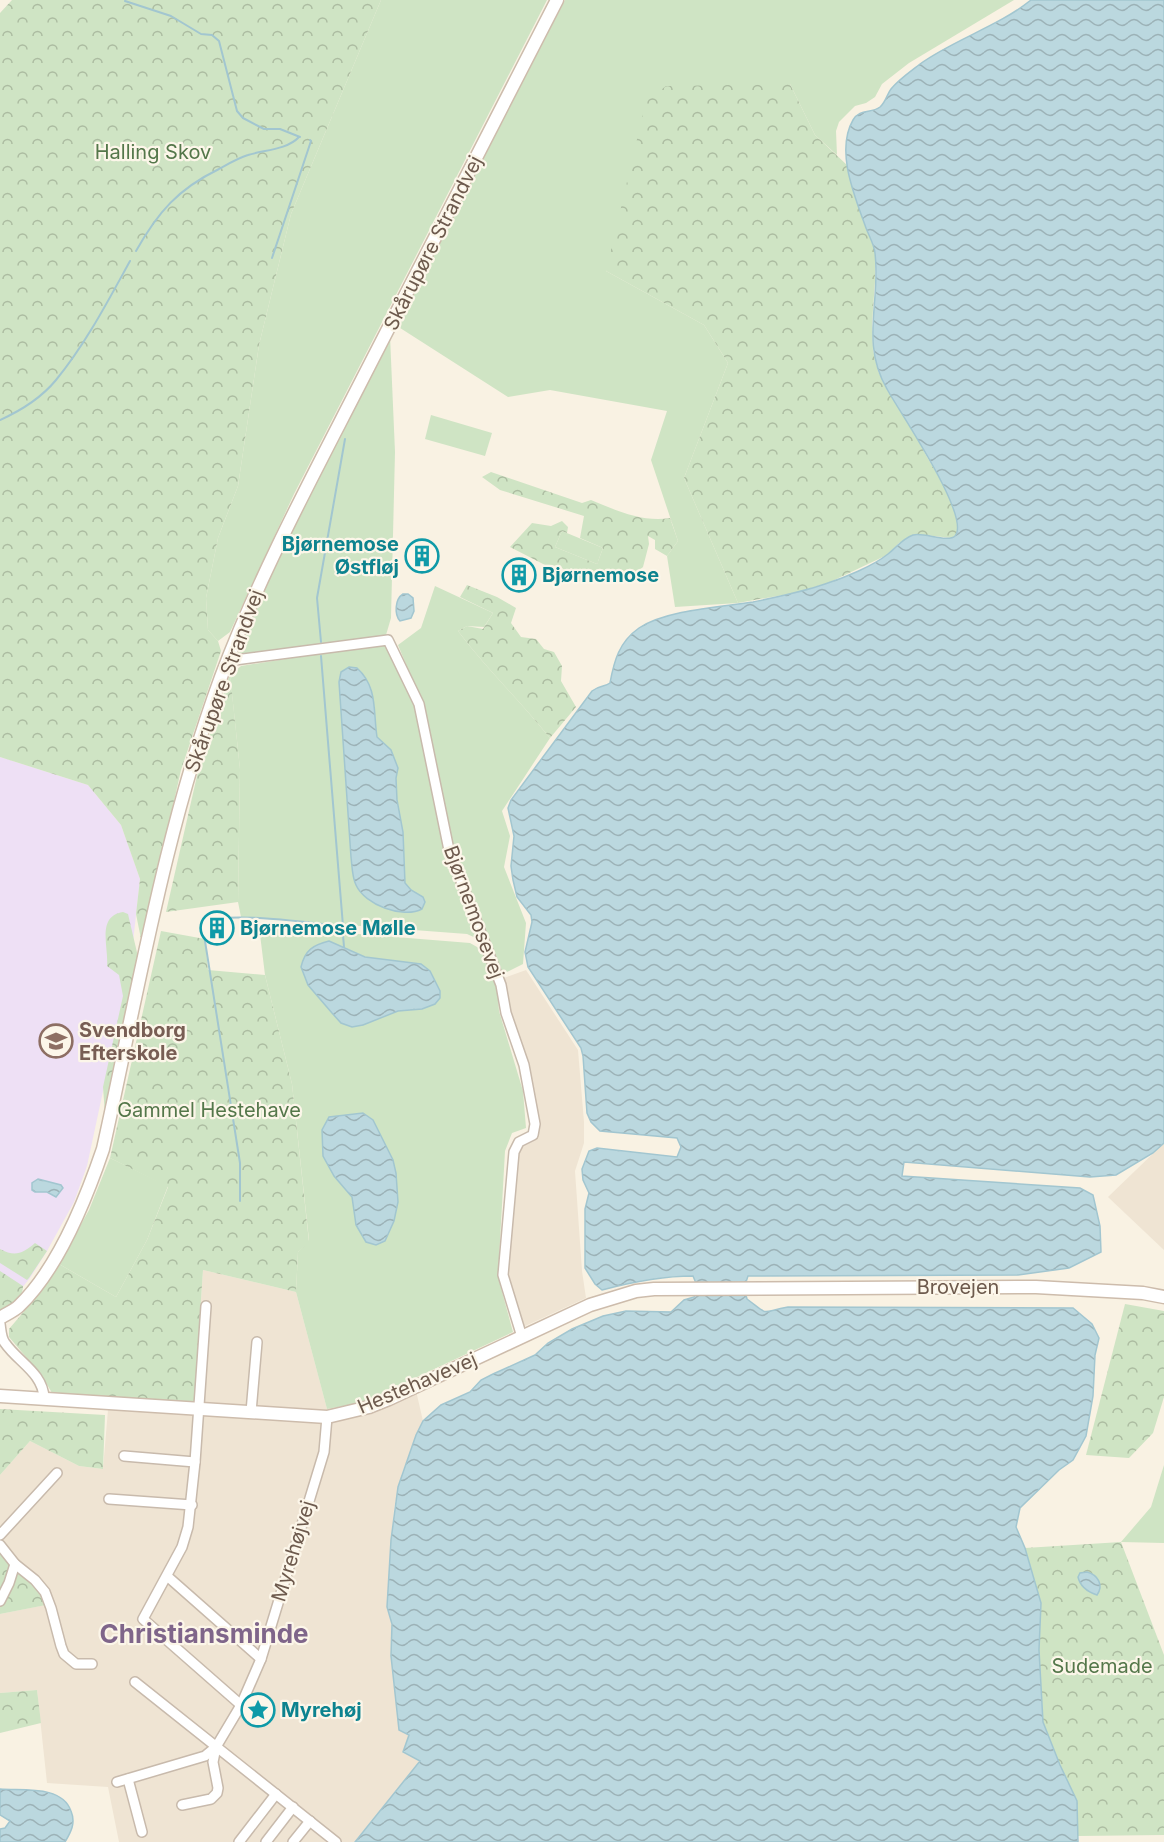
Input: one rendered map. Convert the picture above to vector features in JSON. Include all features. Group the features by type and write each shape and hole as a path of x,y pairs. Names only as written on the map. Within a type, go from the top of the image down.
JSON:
{"street":[{"name":"Skårupøre Strandvej","path":"0,1318 17,1308 34,1291 81,1208 98,1165 174,830 193,759 227,661 255,594 298,503 557,0"},
{"name":"Bjørnemosevej","path":"227,661 388,640 419,704 449,850 501,985 506,1013 524,1065 535,1124 533,1135 519,1142 514,1152 502,1275 522,1337"},
{"name":"Hestehavevej","path":"0,1396 327,1417 369,1407 389,1399 590,1305 613,1297 636,1291 751,1287"},
{"name":"Brovejen","path":"751,1287 1036,1287 1143,1293 1164,1297"},
{"path":"206,1306 192,1505 188,1527 182,1547 143,1619 241,1705"},
{"path":"0,1324 5,1344 38,1378 44,1388 44,1398"},
{"path":"251,1412 257,1342"},
{"name":"Myrehøjvej","path":"216,1747 241,1705 261,1659 324,1452 327,1417"},
{"path":"124,1456 195,1462"},
{"path":"0,1535 57,1473"},
{"path":"109,1499 192,1505"},
{"path":"0,1545 15,1564 35,1580 45,1592 64,1654 76,1664 92,1664"},
{"path":"0,1601 15,1564"},
{"path":"167,1576 261,1659"},
{"path":"135,1682 336,1842"},
{"path":"117,1782 206,1756 216,1747"},
{"path":"182,1805 211,1799 217,1793 213,1762 216,1747"},
{"path":"128,1779 142,1832"},
{"path":"239,1842 276,1794"},
{"path":"266,1842 293,1807"},
{"path":"293,1842 310,1821"}],"shaded area":[{"name":"Svendborg Efterskole","path":"0,757 88,785 121,825 140,879 131,960 87,1166 74,1202 47,1251 30,1278 9,1304 0,1309"},
{"path":"526,970 578,1050 584,1143 575,1171 586,1298 523,1327 506,1275 516,1144 534,1134 504,978"},
{"path":"1164,1143 1164,1250 1108,1197"},
{"path":"203,1270 296,1292 327,1409 364,1402 414,1382 423,1421 402,1473 394,1508 387,1607 392,1624 391,1656 399,1729 409,1735 403,1752 421,1761 355,1842 119,1842 108,1787 47,1783 37,1690 0,1693 0,1614 45,1605 0,1551 0,1475 30,1441 79,1466 103,1469 109,1398 194,1403"}],"green space":[{"name":"Halling Skov","path":"12,0 381,0 291,214 259,345 238,486 218,538 206,598 208,630 218,641 221,651 181,770 142,944 136,914 140,879 121,825 88,785 0,757 0,13"},
{"path":"381,0 547,0 294,494 230,632 218,641 208,630 206,598 218,538 238,486 259,345 291,214"},
{"path":"565,0 1014,0 909,63 882,84 875,97 855,106 839,122 836,131 837,155 815,135 790,84 606,271 704,325 728,363 684,478 738,603 675,607 667,556 678,541 651,460 667,411 550,390 508,397 397,326"},
{"path":"790,84 815,135 847,165 875,251 872,324 873,350 878,371 946,489 955,511 958,528 956,535 952,538 915,534 899,543 887,555 828,583 794,593 738,603 684,478 728,363 704,325 606,271 646,101 666,86"},
{"path":"390,336 395,452 391,618 386,635 233,656 301,508"},
{"path":"431,415 492,433 485,456 425,439"},
{"path":"491,472 582,503 591,500 640,517 670,518 678,541 667,556 655,549 655,540 648,536 649,544 643,567 630,578 611,576 602,570 592,579 577,582 560,566 545,565 510,547 532,523 551,526 562,521 568,527 567,533 562,531 555,547 597,564 603,548 580,538 584,516 500,490 482,477"},
{"path":"562,531 603,548 597,564 555,547"},
{"path":"467,585 497,597 516,608 511,623 521,637 536,639 544,649 554,652 562,666 561,681 576,707 550,738 458,631 467,626 483,629 493,613 460,597"},
{"path":"435,586 493,613 484,627 467,626 458,631 550,738 502,811 510,836 504,867 526,923 523,964 501,975 452,849 422,703 398,645 421,628"},
{"path":"386,643 416,705 446,850 478,939 467,934 241,917 238,902 240,769 230,675 241,666"},
{"path":"230,674 240,769 238,902 166,912 199,767"},
{"path":"123,912 128,914 139,961 105,1115 103,1087 123,996 119,975 107,966 106,934 109,920"},
{"path":"259,926 470,943 484,951 497,987 499,1011 523,1091 526,1128 512,1133 505,1151 498,1277 513,1332 364,1402 327,1409 296,1292 298,1252 309,1240 292,1084 265,975"},
{"name":"Gammel Hestehave","path":"161,931 205,939 208,970 265,975 292,1084 309,1242 298,1252 296,1292 203,1270 194,1403 52,1393 42,1376 9,1337 9,1329 38,1295 59,1264 116,1297 147,1240 168,1187 110,1158"},
{"path":"110,1158 168,1186 147,1240 116,1297 59,1264 89,1210"},
{"path":"35,1243 47,1251 27,1280 0,1263 0,1249 14,1254 26,1250"},
{"path":"0,1271 23,1286 19,1298 0,1311"},
{"path":"1125,1304 1164,1311 1164,1397 1153,1433 1129,1458 1086,1455"},
{"path":"0,1409 105,1415 103,1469 79,1466 30,1441 0,1475"},
{"path":"1164,1465 1164,1543 1121,1542 1151,1507"},
{"name":"Sudemade","path":"1121,1542 1164,1655 1164,1835 1078,1836 1077,1801 1043,1722 1039,1650 1041,1603 1025,1548"},
{"path":"0,1551 31,1580 46,1605 0,1614"},
{"path":"37,1690 41,1723 0,1733 0,1693"},
{"path":"251,1699 262,1704 265,1713 261,1721 251,1724 241,1718"}],"water":[{"path":"1031,0 1164,0 1164,1143 1153,1153 1116,1175 1090,1177 904,1162 902,1176 1080,1188 1093,1195 1100,1226 1101,1252 1069,1268 1018,1275 748,1276 744,1288 747,1299 766,1312 788,1307 1073,1308 1092,1324 1099,1338 1086,1436 1073,1460 1059,1470 1020,1508 1016,1527 1025,1548 1041,1603 1039,1650 1043,1722 1077,1801 1078,1842 355,1842 420,1761 403,1752 409,1735 399,1730 391,1656 392,1624 387,1607 391,1540 398,1487 423,1421 441,1405 470,1392 481,1380 535,1355 548,1343 572,1329 603,1316 626,1311 671,1312 684,1300 694,1297 698,1288 693,1276 647,1280 602,1290 595,1284 585,1268 585,1209 589,1193 583,1180 582,1169 589,1151 597,1148 677,1157 681,1147 677,1138 600,1131 591,1122 587,1113 581,1048 528,967 525,952 532,922 531,915 517,897 513,880 511,866 514,836 508,808 511,800 592,691 610,683 618,652 632,633 639,628 678,613 753,602 833,581 874,563 913,535 947,538 955,536 957,525 944,487 879,372 873,338 876,288 875,253 852,188 846,160 846,146 848,132 856,116 880,107 897,82 933,55 1005,18"},
{"path":"403,594 408,594 413,598 414,611 411,618 400,621 396,607 398,599"},
{"path":"349,667 357,668 364,675 372,691 377,737 391,750 398,768 397,800 403,832 405,883 411,890 423,897 425,902 422,909 414,912 395,911 367,899 356,885 354,878 339,682 341,672"},
{"path":"329,941 365,957 421,964 430,971 440,991 440,998 435,1004 422,1009 398,1011 363,1025 352,1027 341,1023 308,985 301,967 310,949"},
{"path":"363,1113 373,1120 393,1160 396,1173 398,1202 394,1221 385,1241 376,1245 366,1242 356,1225 352,1197 334,1176 323,1156 322,1130 329,1117"},
{"path":"38,1179 61,1185 63,1188 56,1197 47,1192 35,1192 32,1190 32,1183"},
{"path":"1087,1572 1099,1581 1100,1588 1097,1595 1085,1588 1079,1580 1080,1573"},
{"path":"0,1789 41,1791 59,1797 71,1811 73,1820 71,1831 65,1842 0,1842 0,1829 5,1828 10,1821 0,1815"}],"waterway":[{"path":"125,1 171,16 201,34 212,35 219,41 237,111 243,118 264,129 280,129 300,137"},
{"path":"136,251 161,213 192,185 241,158 288,145 299,137"},
{"path":"272,258 310,140"},
{"path":"0,420 30,403 56,380 86,338 130,261"},
{"path":"321,642 317,598 345,439"},
{"path":"240,1201 240,1163 202,922 215,919 250,918 343,926 321,656"},
{"path":"343,935 344,947"}],"place":[{"name":"Bjørnemose Østfløj","path":"422,556"},
{"name":"Bjørnemose","path":"519,575"},
{"name":"Bjørnemose Mølle","path":"217,928"},
{"name":"Svendborg Efterskole","path":"56,1041"},
{"name":"Myrehøj","path":"258,1710"}],"district":[{"name":"Christiansminde","path":"204,1633"}]}
